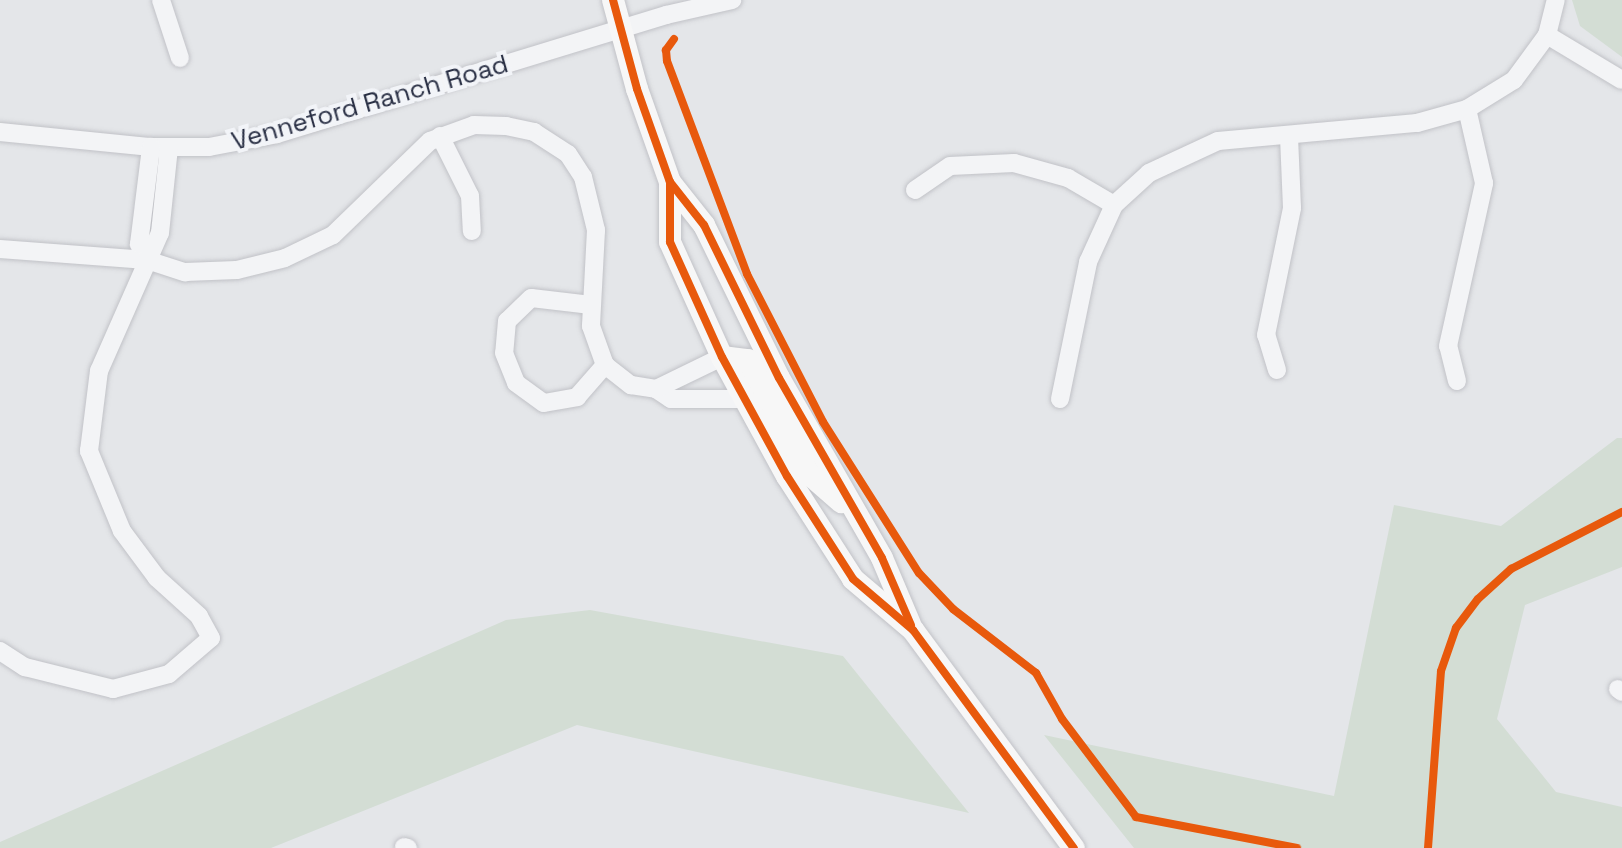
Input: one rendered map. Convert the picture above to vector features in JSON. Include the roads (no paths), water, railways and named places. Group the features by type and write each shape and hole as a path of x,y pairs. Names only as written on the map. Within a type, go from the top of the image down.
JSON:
{"main road":[{"path":"613,0 670,182 670,242 722,357 853,579 913,630"},
{"path":"670,182 704,225 779,378 882,558 913,630 1074,848"},
{"path":"722,357 748,360 809,474 855,515"}],"street":[{"path":"161,0 180,58"},
{"name":"Venneford Ranch Road","path":"0,132 160,147 209,147 277,134 621,30 732,0"},
{"path":"1060,399 1088,262 1114,205 1149,173 1185,152 1218,141 1417,123 1467,109 1514,80 1547,35 1556,0"},
{"path":"1547,35 1622,80"},
{"path":"1457,381 1448,346 1484,183 1467,109"},
{"path":"0,249 147,260 185,272 237,270 285,258 333,235 411,155 440,136 474,125 506,126 534,132 568,154 593,204 591,326 605,365 631,385 656,389 671,399 744,399"},
{"path":"1277,370 1266,335 1292,208 1289,135"},
{"path":"440,136 470,196 472,231"},
{"path":"0,651 25,667 113,689 169,674 211,638 199,616 157,578 122,531 89,451 99,371 160,233 160,147"},
{"path":"915,190 950,166 1014,163 1068,178 1114,205"},
{"path":"591,305 531,298 507,321 504,353 516,383 544,403 577,397 605,365"},
{"path":"656,389 722,357"}]}
